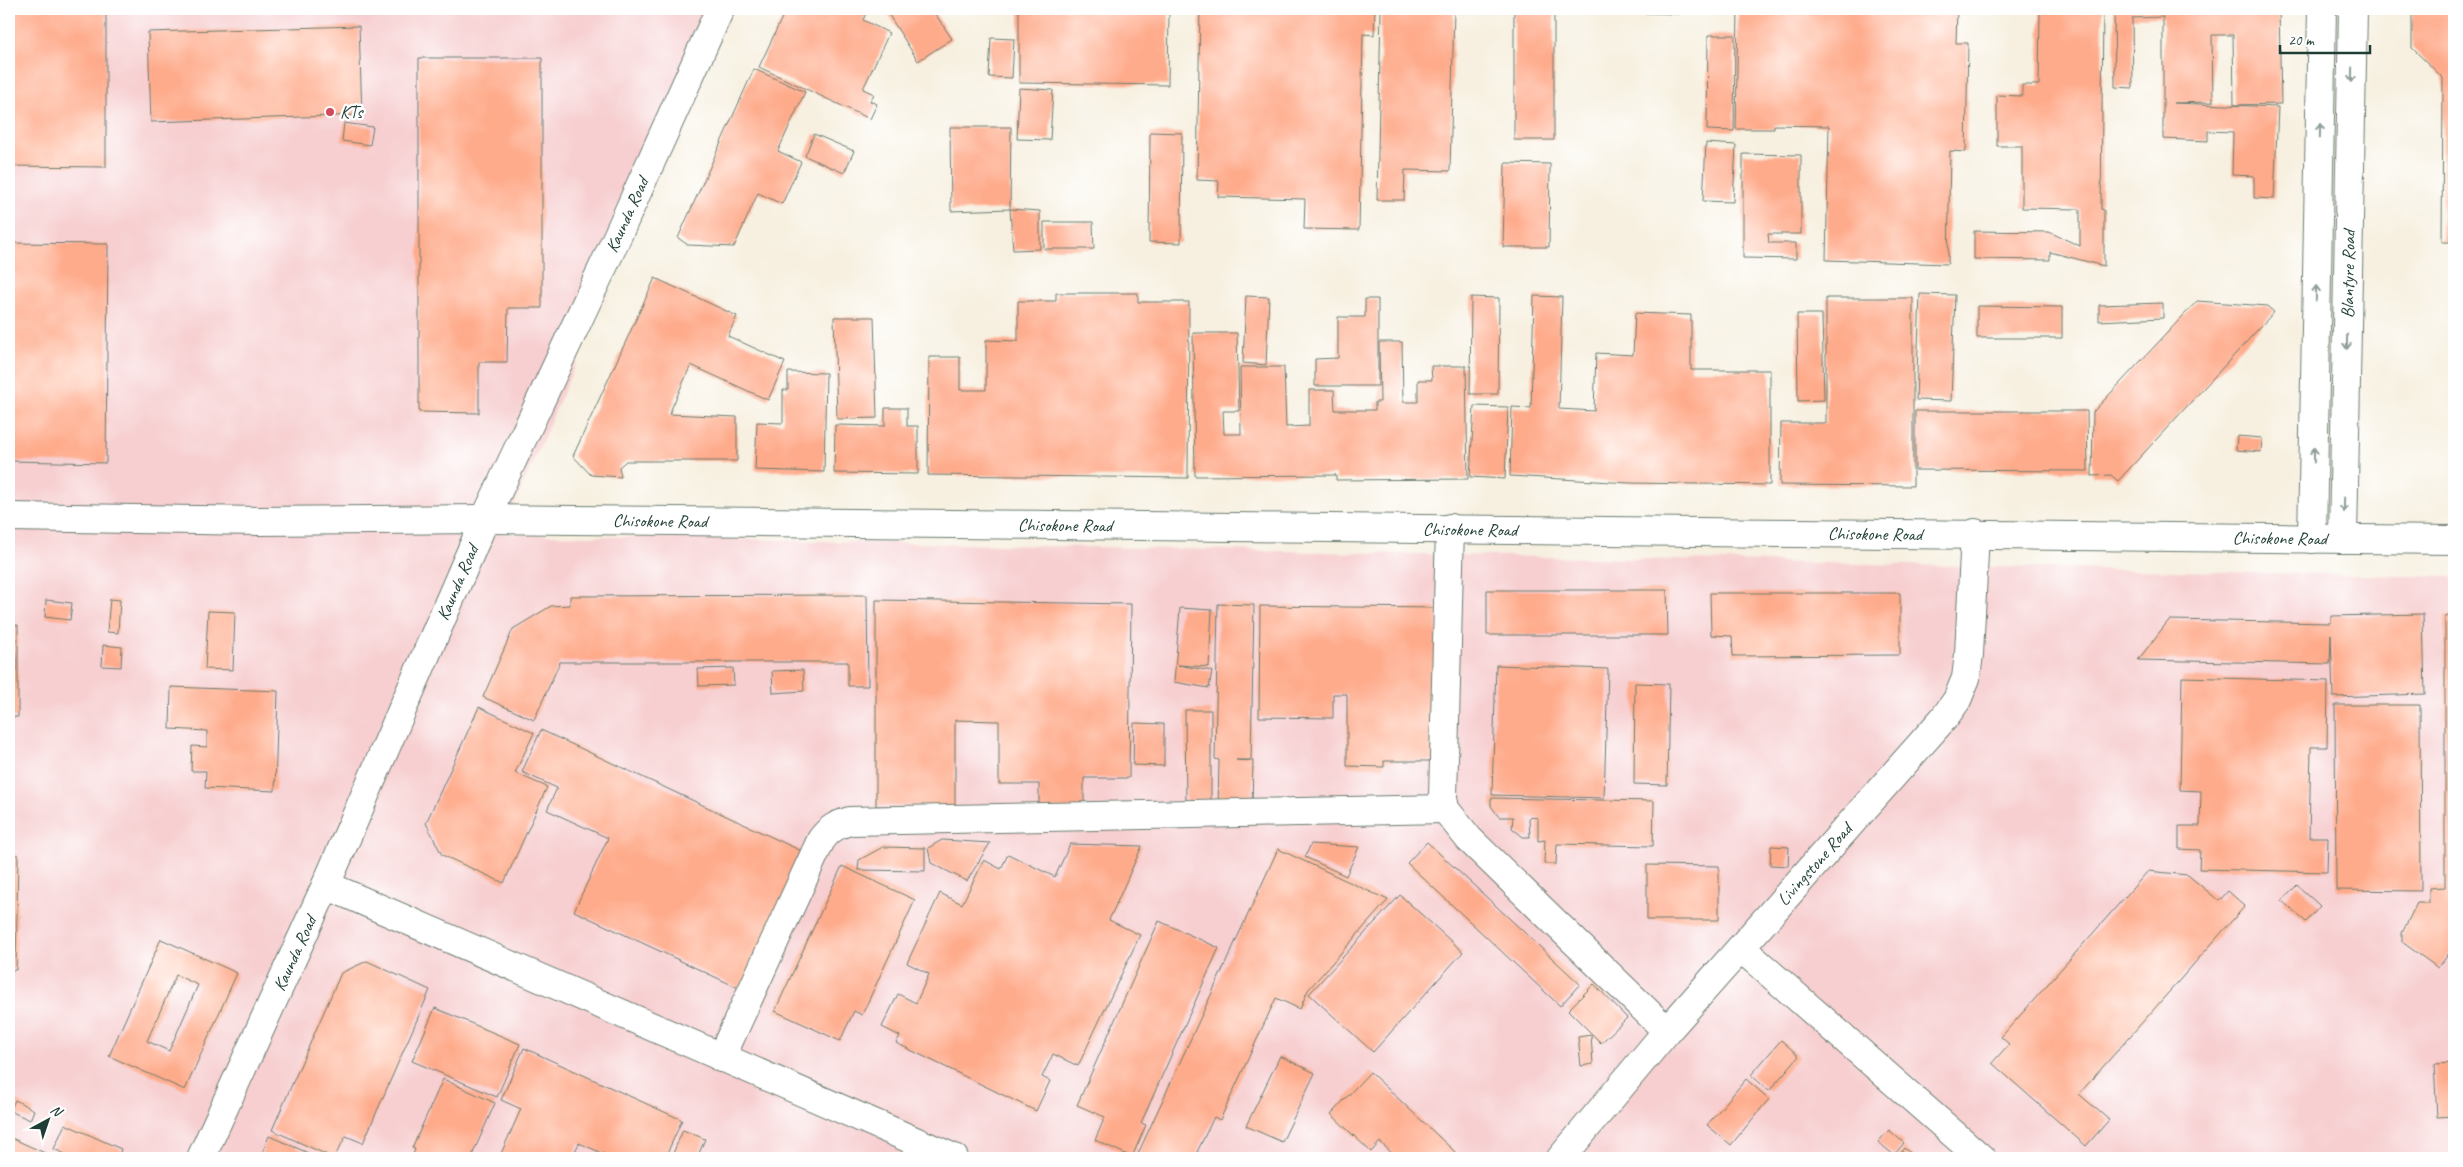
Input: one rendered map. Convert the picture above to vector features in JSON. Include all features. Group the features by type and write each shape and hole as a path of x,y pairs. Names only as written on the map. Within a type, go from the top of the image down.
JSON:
{"street":[{"name":"Kaunda Road","path":"201,1158 326,885 485,519 607,259 720,9"},
{"name":"Blantyre Road","path":"2312,539 2322,9"},
{"name":"Blantyre Road","path":"2343,539 2353,9"},
{"name":"Chisokone Road","path":"9,518 259,521 485,519 2454,540"},
{"path":"1450,528 1443,797 1445,810 1469,839 1668,1031"},
{"name":"Livingstone Road","path":"1561,1158 1668,1031 1944,718 1957,700 1966,678 1969,654 1975,534"},
{"path":"721,1058 821,840 828,830 838,824 860,821 1445,810"},
{"path":"326,885 954,1158"},
{"path":"1740,948 1981,1158"}],"shaded area":[{"path":"9,9 729,9 502,534 2454,577 2454,1158 9,1158"}],"building":[{"path":"9,9 106,9 106,167 9,166"},
{"path":"786,9 868,9 863,20 889,33 863,89 874,94 870,101 877,104 870,119 759,67"},
{"path":"885,9 932,9 952,39 918,61"},
{"path":"1019,9 1169,9 1168,85 1019,83"},
{"path":"1200,9 1375,9 1374,35 1363,34 1359,230 1304,229 1305,199 1218,197 1219,181 1197,180"},
{"path":"1381,9 1454,9 1450,171 1405,170 1404,200 1377,200"},
{"path":"1514,9 1554,9 1554,140 1514,140"},
{"path":"1645,9 1680,9 1680,14 1645,13"},
{"path":"1738,9 1957,9 1956,43 1968,43 1966,152 1950,151 1948,264 1826,260 1829,126 1774,125 1774,129 1736,129"},
{"path":"2040,9 2103,9 2101,209 2104,210 2104,266 2050,252 2050,260 1974,259 1974,231 2049,232 2080,246 2080,209 2022,208 2022,146 1997,146 1997,95 2022,96 2022,85 2039,85"},
{"path":"2114,9 2279,9 2281,104 2234,105 2233,35 2212,35 2213,102 2173,103 2278,107 2274,199 2254,198 2254,176 2232,175 2233,132 2208,131 2208,141 2163,139 2163,17 2132,18 2133,88 2115,87"},
{"path":"2412,9 2454,9 2454,242 2442,242 2443,78 2412,48"},
{"path":"359,26 362,115 151,122 148,32"},
{"path":"1708,35 1735,35 1734,131 1707,130"},
{"path":"991,38 1014,39 1012,78 989,77"},
{"path":"419,58 542,58 542,308 508,308 507,362 479,362 479,413 419,412"},
{"path":"754,69 805,92 778,151 801,162 782,204 758,193 734,247 688,245 678,238"},
{"path":"1019,88 1053,90 1050,140 1017,139"},
{"path":"344,123 373,127 370,145 342,141"},
{"path":"950,127 1011,127 1010,209 951,211"},
{"path":"1150,132 1182,133 1181,243 1149,242"},
{"path":"814,134 854,151 844,173 805,156"},
{"path":"1706,143 1736,145 1733,202 1703,201"},
{"path":"1743,154 1801,155 1801,234 1768,234 1769,243 1796,243 1796,259 1743,258"},
{"path":"1505,163 1550,164 1549,247 1503,247"},
{"path":"1010,209 1040,211 1040,249 1013,250"},
{"path":"1044,222 1093,222 1094,249 1044,249"},
{"path":"9,243 108,244 106,463 9,461"},
{"path":"655,278 737,316 728,336 785,362 768,400 691,365 669,414 737,417 737,461 626,461 619,467 621,477 591,475 573,456"},
{"path":"1056,293 1138,293 1138,302 1189,302 1188,478 928,475 929,357 960,357 960,390 986,390 986,340 1018,341 1018,301 1056,301"},
{"path":"1920,294 1955,295 1951,401 1916,400"},
{"path":"1246,296 1269,297 1266,365 1243,363"},
{"path":"1534,296 1562,297 1559,409 1594,411 1596,353 1633,355 1635,313 1691,315 1691,370 1770,370 1770,485 1629,483 1510,476 1512,407 1531,408"},
{"path":"1471,297 1499,298 1498,394 1470,394"},
{"path":"1826,298 1913,298 1913,486 1780,485 1781,423 1826,423"},
{"path":"1365,299 1378,299 1378,386 1315,386 1315,359 1338,358 1338,317 1365,317"},
{"path":"2197,301 2267,306 2274,312 2118,481 2111,475 2092,476 2093,412"},
{"path":"2163,303 2163,318 2099,321 2099,305"},
{"path":"1977,306 2062,307 2062,338 1977,338"},
{"path":"1797,314 1822,314 1824,400 1798,401"},
{"path":"834,317 874,317 877,418 837,419"},
{"path":"1193,333 1237,333 1239,411 1223,411 1224,434 1241,434 1240,367 1284,367 1286,427 1309,426 1309,390 1334,390 1335,410 1375,410 1375,402 1380,402 1379,342 1402,342 1403,402 1418,402 1418,380 1432,380 1431,366 1466,366 1468,479 1336,480 1336,475 1195,476"},
{"path":"788,372 826,373 824,472 755,470 757,422 783,423 783,390 788,390"},
{"path":"1474,406 1508,407 1505,479 1470,477"},
{"path":"885,408 907,408 907,426 918,426 918,474 834,473 835,425 885,426"},
{"path":"1915,411 2087,411 2088,471 1915,470"},
{"path":"2237,436 2262,438 2261,452 2236,450"},
{"path":"1487,590 1667,590 1668,635 1487,635"},
{"path":"1710,593 1900,593 1900,655 1733,656 1732,636 1711,635"},
{"path":"867,595 868,686 848,686 848,662 560,662 534,720 483,697 513,629 551,606 570,605 570,596"},
{"path":"110,599 120,600 118,633 107,632"},
{"path":"46,600 72,603 70,620 45,617"},
{"path":"876,600 1131,604 1129,778 1084,778 1084,811 1039,811 1039,784 999,784 999,721 955,720 955,807 876,806"},
{"path":"1218,604 1254,605 1251,760 1236,760 1253,761 1252,810 1218,809 1219,760 1215,759"},
{"path":"1260,606 1437,608 1436,761 1384,761 1384,767 1347,766 1347,694 1333,694 1333,718 1259,717"},
{"path":"1180,608 1212,610 1209,667 1178,665 1212,671 1209,688 1174,682"},
{"path":"208,611 235,612 233,670 205,669"},
{"path":"2423,614 2425,694 2333,697 2331,634 2330,664 2138,660 2169,620 2331,623 2331,616"},
{"path":"2445,616 2454,616 2454,947 2438,968 2402,942 2402,933 2417,903 2429,903 2429,888 2445,887"},
{"path":"9,625 18,625 18,717 9,717"},
{"path":"103,645 122,647 121,667 102,666"},
{"path":"1496,665 1608,669 1604,798 1492,795"},
{"path":"733,668 734,685 699,686 698,669"},
{"path":"803,670 804,691 773,693 772,671"},
{"path":"2182,677 2328,681 2327,747 2311,747 2309,837 2328,837 2327,872 2199,869 2200,850 2179,849 2179,826 2200,826 2201,791 2180,790"},
{"path":"1635,683 1669,684 1667,785 1634,784"},
{"path":"171,687 278,691 275,791 205,788 206,771 191,771 192,746 207,747 207,731 170,729"},
{"path":"2335,705 2420,705 2421,891 2336,890"},
{"path":"479,707 534,733 515,773 547,787 504,883 442,855 426,823"},
{"path":"1185,710 1211,710 1211,807 1186,807"},
{"path":"1134,723 1164,724 1164,766 1133,765"},
{"path":"541,730 808,854 745,991 574,911 608,838 547,810 557,788 522,772"},
{"path":"1491,798 1654,801 1653,846 1557,844 1556,864 1544,864 1545,840 1538,841 1538,818 1529,817 1530,837 1523,837 1512,828 1513,817 1499,817 1491,806"},
{"path":"942,840 990,843 967,881 931,863 928,848"},
{"path":"1427,842 1580,984 1560,1006 1407,863"},
{"path":"1070,844 1142,846 1109,920 1140,935 1078,1066 1053,1054 1042,1077 1050,1081 1036,1111 896,1043 900,1036 882,1027 898,994 916,1003 929,974 907,963 940,893 962,904 984,860 1001,869 1008,854 1055,877"},
{"path":"1311,844 1359,847 1346,876 1305,857"},
{"path":"1771,846 1789,847 1788,866 1770,865"},
{"path":"883,847 925,848 925,871 858,870 859,860"},
{"path":"1278,849 1388,900 1308,990 1300,1009 1276,998 1220,1120 1214,1117 1197,1152 1212,1158 1136,1158"},
{"path":"9,855 18,855 16,970 9,970"},
{"path":"1647,865 1719,866 1719,920 1647,920"},
{"path":"842,866 915,900 862,1015 854,1011 840,1041 775,1011"},
{"path":"2148,871 2188,875 2219,901 2228,891 2245,906 2079,1094 2109,1120 2086,1146 1992,1063 2009,1044 2001,1037"},
{"path":"2297,885 2320,906 2306,922 2282,901"},
{"path":"1400,895 1463,952 1373,1052 1309,994"},
{"path":"1159,921 1219,948 1141,1123 1146,1125 1132,1157 1095,1140 1105,1117 1077,1105"},
{"path":"161,939 237,973 185,1090 109,1056","holes":["176,975 198,985 169,1051 147,1041"]},
{"path":"367,961 430,990 363,1143 346,1136 334,1158 272,1130 341,973"},
{"path":"1594,984 1627,1018 1601,1043 1568,1010"},
{"path":"435,1008 520,1044 497,1097 412,1061"},
{"path":"1591,1035 1593,1064 1581,1066 1578,1037"},
{"path":"1781,1040 1799,1056 1769,1091 1751,1075"},
{"path":"524,1048 682,1120 665,1158 613,1158 579,1143 572,1158 499,1158 521,1109 501,1100"},
{"path":"1280,1056 1315,1073 1282,1142 1246,1126"},
{"path":"2454,1063 2454,1116 2437,1117 2434,1064"},
{"path":"1370,1072 1455,1152 1450,1158 1397,1158 1380,1142 1371,1152 1331,1114"},
{"path":"443,1079 495,1103 471,1158 412,1158 415,1149 412,1148"},
{"path":"1746,1079 1769,1099 1731,1145 1707,1125"},
{"path":"15,1100 34,1110 30,1120 10,1111"},
{"path":"65,1124 121,1149 118,1158 74,1158 54,1149"},
{"path":"683,1130 705,1139 697,1158 671,1158"},
{"path":"1889,1130 1904,1143 1894,1155 1878,1142"},
{"path":"269,1136 320,1158 260,1158"},
{"path":"9,1137 56,1158 9,1158"},
{"path":"1904,1148 1917,1158 1897,1158"}],"place":[{"name":"KTs","path":"330,112"}]}
